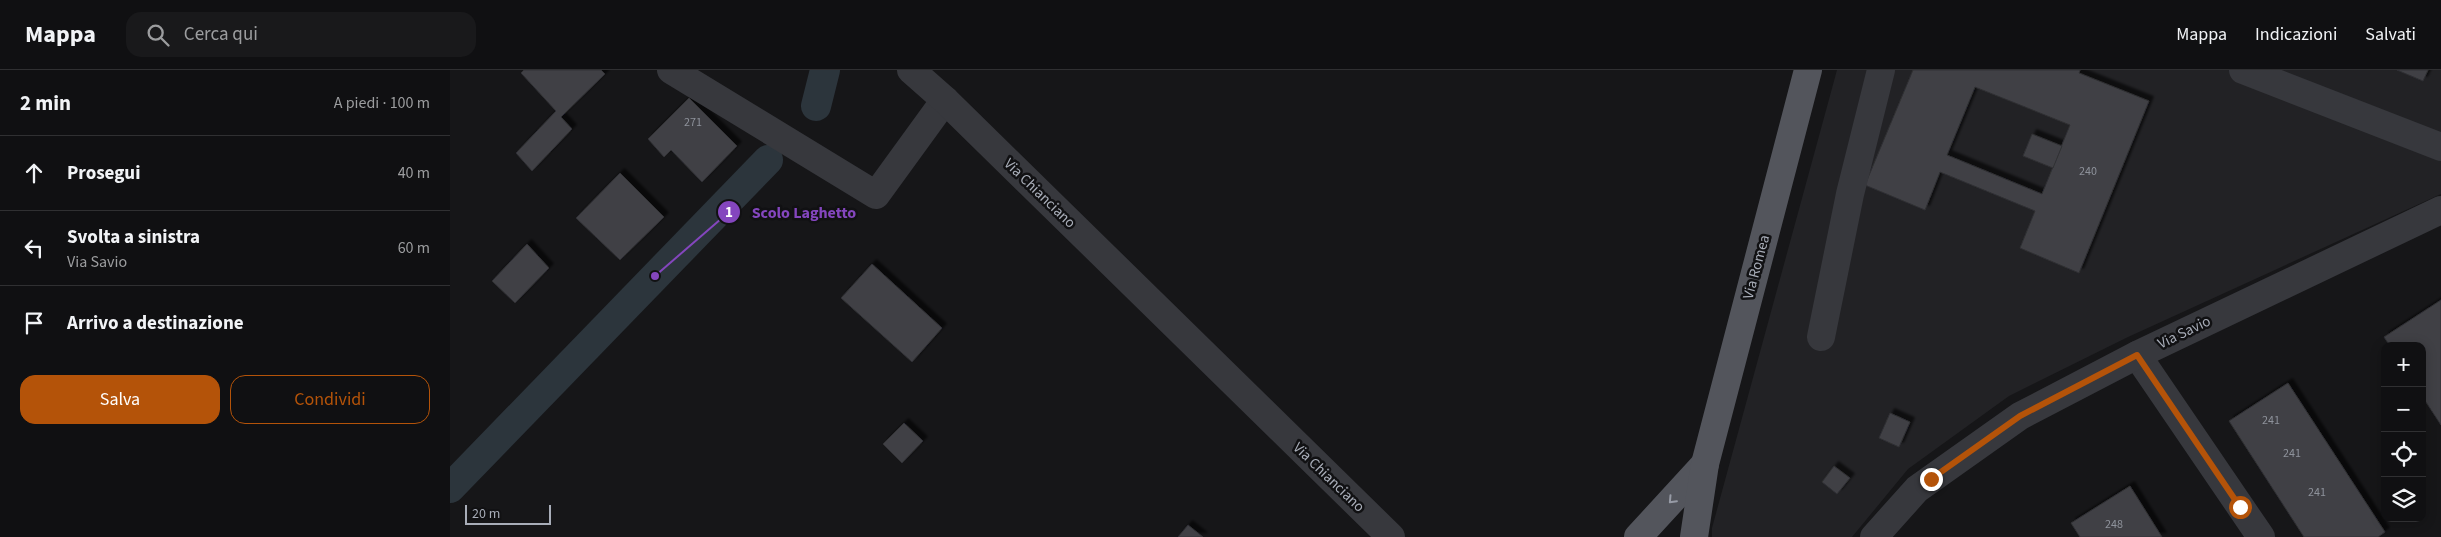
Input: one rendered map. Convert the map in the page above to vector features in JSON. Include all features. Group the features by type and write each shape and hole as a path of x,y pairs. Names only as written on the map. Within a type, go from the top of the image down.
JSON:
{"main road":[{"name":"Via Romea","path":"1694,537 1705,464 1808,70"},
{"name":"Via Romea","path":"1638,537 1705,464"}],"street":[{"path":"671,70 876,195 945,100"},
{"name":"Via Chianciano","path":"911,70 945,100 1391,537"},
{"path":"1821,338 1850,194 1880,70"},
{"path":"2243,70 2441,146"},
{"name":"Via Savio","path":"1881,534 1917,490 2020,416 2137,355 2441,210"},
{"path":"2137,355 2260,537"}],"shaded area":[{"path":"1837,70 2441,70 2441,194 2128,337 2009,396 1908,469 1852,537 1712,537 1712,528"}],"building":[{"path":"524,70 601,70 605,74 561,117 572,129 532,171 516,153 556,111 521,73"},
{"path":"1913,70 2080,70 2079,73 2149,101 2079,273 2020,248 2035,211 1940,172 1925,210 1865,185","holes":["1975,87 2070,125 2042,194 1947,155"]},
{"path":"2397,70 2428,70 2423,81"},
{"path":"689,98 737,146 702,182 671,150 664,157 648,139"},
{"path":"2032,134 2062,146 2053,168 2023,156"},
{"path":"620,173 664,217 620,260 576,218"},
{"path":"527,244 549,268 515,303 492,281"},
{"path":"872,264 942,328 912,362 841,298"},
{"path":"2441,300 2441,425 2426,402 2426,342 2387,342 2384,337"},
{"path":"2288,383 2385,532 2378,537 2304,537 2229,421"},
{"path":"1890,413 1910,422 1899,447 1879,438"},
{"path":"904,423 923,441 902,463 883,444"},
{"path":"1834,466 1850,478 1837,494 1822,482"},
{"path":"2130,486 2162,537 2080,537 2071,523"},
{"path":"1188,525 1203,537 1178,537"}],"waterway":[{"path":"816,106 825,70"},
{"path":"450,488 768,160"}],"place":[{"name":"Scolo Laghetto","path":"655,276"}],"route":[{"path":"1931,479 2020,416 2137,355 2240,507"}]}
